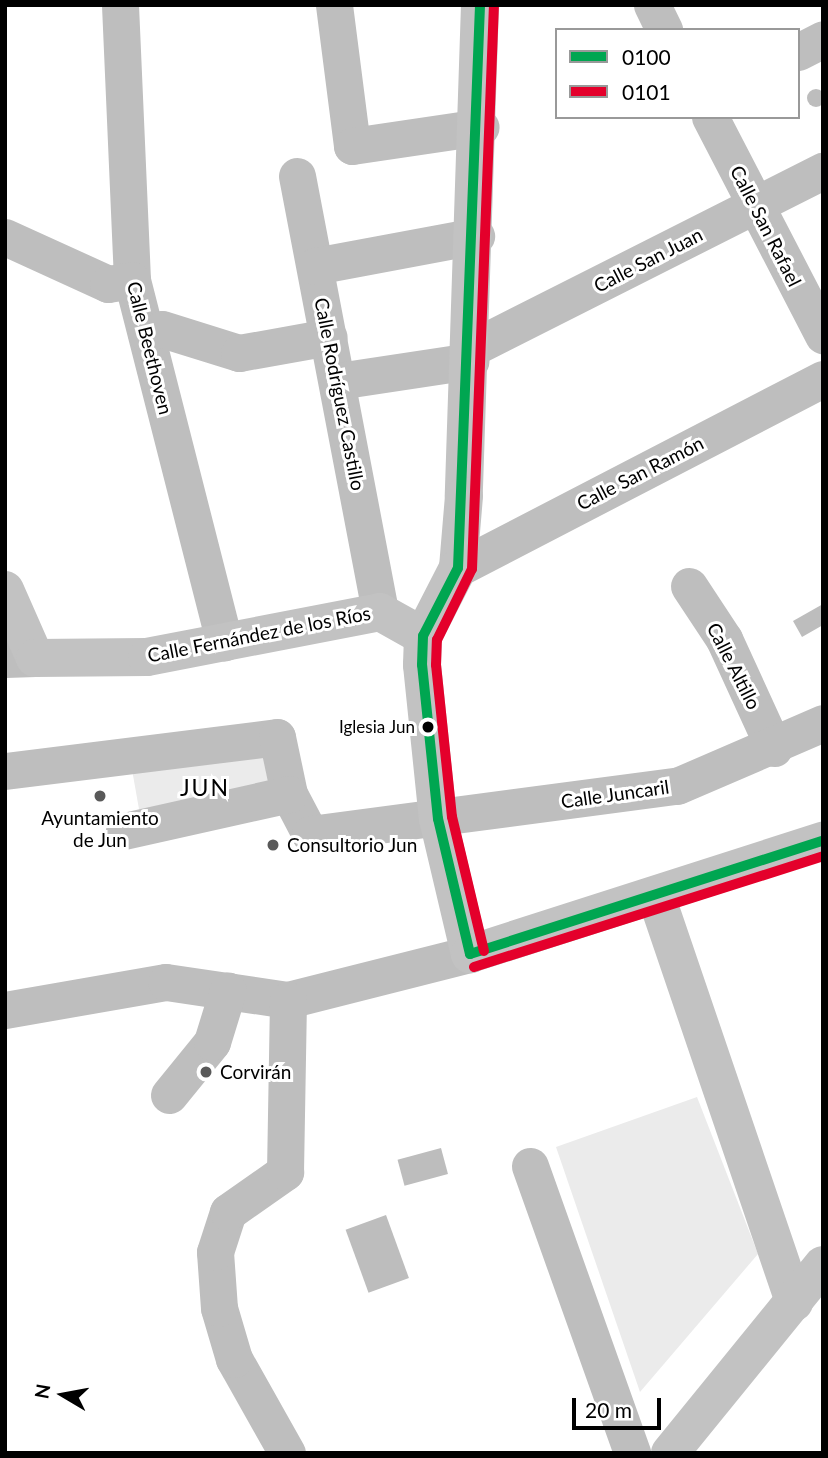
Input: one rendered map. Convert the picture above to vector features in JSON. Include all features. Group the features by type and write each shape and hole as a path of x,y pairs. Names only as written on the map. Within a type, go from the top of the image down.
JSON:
{"street":[{"name":"Calle Beethoven","path":"120,5 132,280 224,642"},
{"path":"334,5 352,146 481,127"},
{"path":"470,954 438,819 423,636 458,568 472,355 481,127 480,5"},
{"path":"652,5 663,28"},
{"path":"800,51 823,39"},
{"name":"Calle San Rafael","path":"711,119 823,335"},
{"name":"Calle San Juan","path":"338,381 472,355 823,171"},
{"name":"Calle Rodríguez Castillo","path":"297,176 380,612"},
{"path":"315,266 476,236"},
{"path":"5,237 108,284 132,280"},
{"path":"146,333 162,329 239,353 329,337"},
{"name":"Calle San Ramón","path":"458,568 823,379"},
{"name":"Calle Altillo","path":"689,586 723,639 774,748"},
{"path":"5,590 20,658"},
{"name":"Calle Fernández de los Ríos","path":"20,658 147,657 380,612 423,636"},
{"name":"Calle Juncaril","path":"289,794 310,834 438,819 677,786 774,748 823,723"},
{"path":"5,771 277,737 289,794 124,831"},
{"path":"5,1010 166,982 288,999 470,954 823,841"},
{"path":"656,896 794,1302"},
{"path":"169,1095 212,1042 228,990"},
{"path":"287,1453 234,1359 219,1308 215,1252 228,1212 285,1172 288,999"},
{"path":"530,1166 632,1453"},
{"path":"670,1453 823,1265"}],"shaded area":[{"path":"816,89 822,92 825,98 822,104 816,107 810,104 807,98 810,92"},
{"path":"823,604 823,625 802,637 793,621"},
{"path":"271,740 280,791 140,816 131,765"},
{"path":"697,1097 758,1254 640,1392 556,1147"},
{"path":"441,1148 448,1174 405,1186 398,1160"},
{"path":"386,1215 409,1278 369,1293 346,1230"}],"transit line":[{"name":"0100","path":"470,954 438,819 422,665 423,636 458,568 480,5"},
{"name":"0101","path":"484,951 452,817 436,665 437,640 472,569 494,5"},
{"name":"0100","path":"470,954 823,841"},
{"name":"0101","path":"474,967 823,856"}],"place":[{"name":"Iglesia Jun","path":"428,727"},
{"name":"Ayuntamiento de Jun","path":"100,796"},
{"name":"Consultorio Jun","path":"273,845"},
{"name":"Corvirán","path":"206,1072"}],"district":[{"name":"JUN","path":"205,787"}]}
